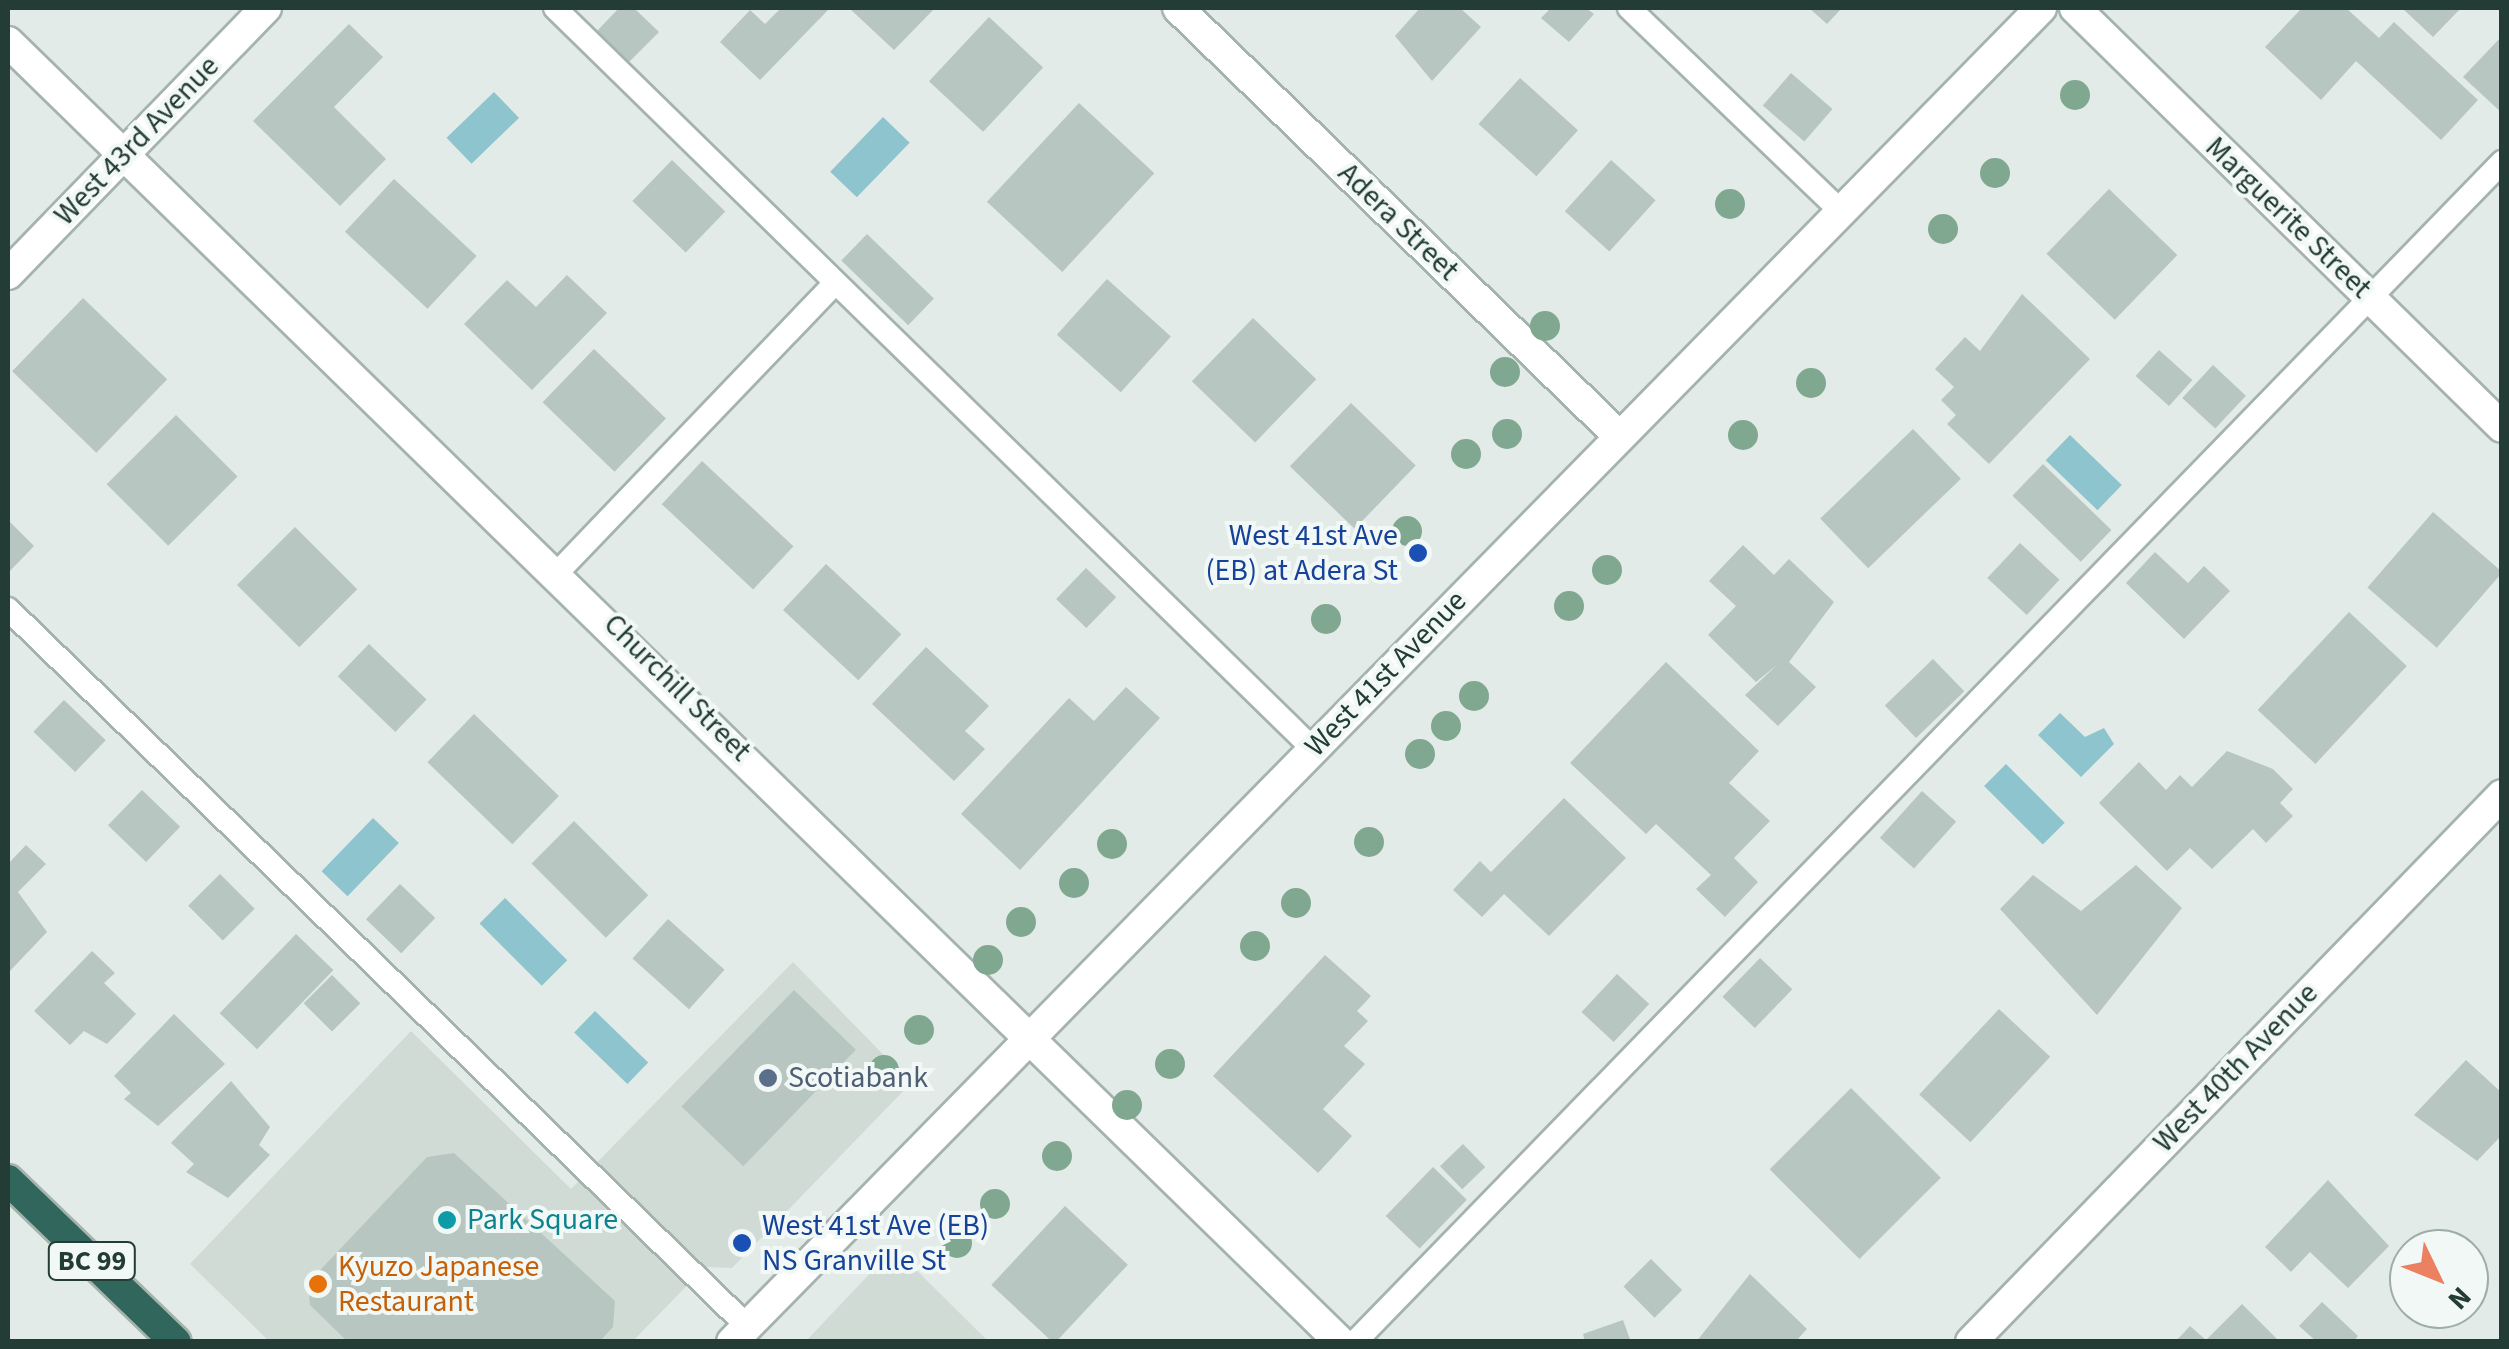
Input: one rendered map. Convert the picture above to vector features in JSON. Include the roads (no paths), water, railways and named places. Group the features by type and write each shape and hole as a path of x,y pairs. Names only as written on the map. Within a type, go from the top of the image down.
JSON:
{"highway":[{"name":"BC 99","path":"8,1180 176,1342"}],"street":[{"name":"West 43rd Avenue","path":"8,274 266,8"},
{"name":"Adera Street","path":"1178,8 1619,436"},
{"name":"West 41st Avenue","path":"739,1334 2041,8"},
{"name":"Marguerite Street","path":"2076,8 2502,426"},
{"name":"Churchill Street","path":"8,42 559,571 1340,1342"},
{"name":"West 40th Avenue","path":"1971,1342 2502,795"}],"lane":[{"path":"555,8 832,286 1313,750"},
{"path":"1628,8 1840,210"},
{"path":"1355,1342 2502,162"},
{"path":"559,571 832,286"},
{"path":"8,609 739,1334"}],"water":[{"path":"494,92 519,118 472,164 447,138"},
{"path":"883,117 910,143 857,197 830,172"},
{"path":"2070,435 2122,485 2097,510 2046,460"},
{"path":"2060,713 2085,737 2104,728 2114,744 2081,777 2038,735"},
{"path":"2006,764 2065,823 2043,845 1984,786"},
{"path":"373,818 399,843 347,896 322,871"},
{"path":"505,898 567,960 542,986 480,923"},
{"path":"595,1011 648,1062 627,1084 574,1033"}],"place":[{"name":"West 41st Ave (EB) at Adera St","path":"1418,553"},
{"name":"Scotiabank","path":"768,1078"},
{"name":"Park Square","path":"447,1220"},
{"name":"West 41st Ave (EB) NS Granville St","path":"742,1243"},
{"name":"Kyuzo Japanese Restaurant","path":"318,1284"}]}
